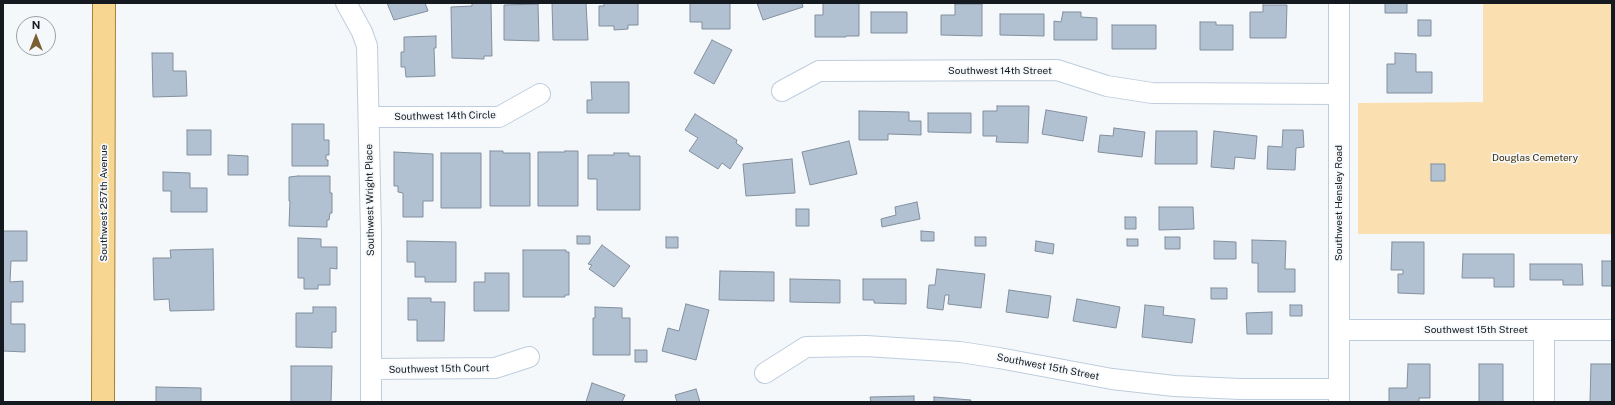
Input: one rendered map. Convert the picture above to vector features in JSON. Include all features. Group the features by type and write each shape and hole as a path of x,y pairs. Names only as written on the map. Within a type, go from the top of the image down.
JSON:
{"main road":[{"name":"Southwest 257th Avenue","path":"103,402 104,3"}],"street":[{"name":"Southwest Wright Place","path":"346,3 362,32 367,46 369,117 371,402"},
{"name":"Southwest Hensley Road","path":"1339,395 1340,3"},
{"name":"Southwest 14th Street","path":"782,91 819,71 1057,70 1107,86 1152,92 1339,94"},
{"name":"Southwest 14th Circle","path":"369,117 499,117 540,94"},
{"name":"Southwest 15th Street","path":"1339,330 1612,330"},
{"path":"1544,330 1544,402"},
{"name":"Southwest 15th Street","path":"765,373 806,347 866,346 960,352 1112,379 1174,386 1339,395"},
{"name":"Southwest 15th Court","path":"371,369 495,368 529,357"}],"green space":[{"name":"Douglas Cemetery","path":"1483,3 1612,3 1612,234 1358,234 1358,103 1483,102"}],"building":[{"path":"387,3 425,3 428,11 394,20"},
{"path":"472,3 491,3 492,56 484,56 484,59 452,58 451,7 472,6"},
{"path":"552,3 586,3 588,40 553,40"},
{"path":"604,3 638,3 638,25 628,25 628,29 614,30 614,26 599,26 599,6 604,6"},
{"path":"690,3 730,3 730,29 702,29 702,22 690,22"},
{"path":"757,3 802,3 803,7 763,20"},
{"path":"823,3 859,3 859,36 815,37 815,15 823,15"},
{"path":"1385,3 1407,3 1407,13 1385,13"},
{"path":"538,4 539,41 504,40 504,5"},
{"path":"955,4 982,4 982,36 941,35 941,15 955,15"},
{"path":"1263,5 1287,5 1286,38 1250,38 1250,12 1263,12"},
{"path":"871,12 907,12 907,33 871,33"},
{"path":"1063,12 1081,12 1081,17 1097,18 1097,40 1054,40 1054,21 1061,22"},
{"path":"1000,14 1044,14 1044,36 1000,35"},
{"path":"1418,20 1431,20 1431,36 1418,36"},
{"path":"1200,22 1216,22 1216,25 1233,25 1233,50 1200,50"},
{"path":"1112,25 1156,25 1156,49 1112,49"},
{"path":"436,36 436,48 434,48 435,76 406,77 405,67 401,67 401,52 404,52 404,37"},
{"path":"712,40 732,50 714,84 694,73"},
{"path":"152,53 173,53 173,71 186,71 187,96 153,97"},
{"path":"1395,53 1416,54 1416,72 1432,72 1432,93 1387,93 1387,64 1395,64"},
{"path":"591,82 629,82 629,113 587,113 587,100 592,100"},
{"path":"997,106 1029,106 1028,143 996,142 997,136 983,136 983,111 997,111"},
{"path":"1046,110 1087,117 1083,141 1042,134"},
{"path":"859,111 909,112 909,121 921,121 921,135 888,134 888,140 859,140"},
{"path":"928,113 971,113 971,133 928,132"},
{"path":"695,114 737,140 736,143 743,148 730,169 722,163 718,169 689,151 698,138 685,130"},
{"path":"292,124 324,124 324,140 329,140 329,155 326,155 328,166 292,166"},
{"path":"1114,128 1145,132 1142,157 1098,152 1100,135 1113,136"},
{"path":"187,130 211,130 211,155 187,155"},
{"path":"1283,130 1303,130 1304,147 1296,148 1295,170 1267,169 1268,146 1282,147"},
{"path":"1156,131 1197,131 1197,164 1155,164"},
{"path":"1214,131 1257,136 1255,159 1235,157 1234,169 1211,167"},
{"path":"849,141 857,174 810,185 802,152"},
{"path":"490,151 503,151 503,153 530,153 530,206 490,206"},
{"path":"578,151 578,206 538,206 538,152"},
{"path":"394,152 433,154 433,201 423,201 423,217 403,217 403,193 398,192 398,186 394,186"},
{"path":"441,153 481,153 481,208 441,208"},
{"path":"614,153 629,153 629,156 640,156 640,210 597,210 597,179 588,179 588,155 614,155"},
{"path":"228,155 248,156 248,175 228,175"},
{"path":"792,159 795,193 746,196 743,164"},
{"path":"1431,164 1445,164 1445,181 1431,181"},
{"path":"163,172 190,173 190,188 207,188 207,212 171,212 171,191 163,191"},
{"path":"330,176 332,213 330,213 329,220 327,220 327,227 289,226 289,177"},
{"path":"917,202 920,219 882,227 881,219 896,215 895,207"},
{"path":"1159,207 1193,207 1194,229 1159,230"},
{"path":"796,209 809,209 809,226 796,226"},
{"path":"1125,217 1136,217 1136,229 1125,229"},
{"path":"3,231 27,231 27,261 11,261 10,282 23,281 23,302 11,302 11,324 25,324 25,352 3,351"},
{"path":"921,231 934,232 934,241 921,241"},
{"path":"577,236 590,236 590,244 577,244"},
{"path":"666,237 678,237 678,248 666,248"},
{"path":"975,237 986,237 986,246 975,246"},
{"path":"1165,237 1180,237 1180,249 1165,249"},
{"path":"298,238 321,239 321,247 337,247 337,269 330,268 330,285 318,285 318,289 304,289 304,278 298,278"},
{"path":"1127,239 1138,239 1138,246 1127,246"},
{"path":"1252,240 1286,241 1285,269 1295,269 1295,292 1258,292 1258,263 1252,263"},
{"path":"407,241 456,242 456,282 425,282 425,277 415,277 415,262 407,262"},
{"path":"1036,241 1054,244 1053,254 1035,251"},
{"path":"1214,241 1236,242 1236,259 1214,259"},
{"path":"1392,242 1424,242 1424,294 1398,293 1398,274 1403,274 1403,270 1391,270"},
{"path":"602,245 630,266 614,287 589,269 592,265 588,264"},
{"path":"213,249 214,310 170,311 169,299 154,300 153,258 171,258 170,250"},
{"path":"523,250 566,250 566,252 569,252 569,295 565,295 565,297 523,297"},
{"path":"1463,254 1514,254 1514,287 1494,287 1494,278 1462,278"},
{"path":"1602,261 1612,261 1612,286 1602,286"},
{"path":"1530,264 1582,264 1583,285 1563,285 1563,280 1530,280"},
{"path":"937,269 985,274 981,308 948,304 949,295 945,295 943,310 927,308 929,285 935,285"},
{"path":"720,271 774,272 774,301 719,300"},
{"path":"485,273 509,273 509,311 474,311 474,282 485,282"},
{"path":"790,279 840,280 840,303 790,302"},
{"path":"863,279 906,279 906,304 874,303 874,300 863,300"},
{"path":"1211,288 1227,288 1227,299 1211,299"},
{"path":"1009,290 1051,296 1048,318 1006,312"},
{"path":"408,298 431,298 431,302 445,302 444,341 417,341 417,320 408,320"},
{"path":"1077,299 1120,307 1116,328 1073,321"},
{"path":"686,304 709,310 696,360 662,351 668,328 679,331"},
{"path":"1145,305 1164,307 1163,315 1195,319 1192,343 1142,337"},
{"path":"1290,305 1302,305 1302,316 1290,316"},
{"path":"313,307 336,307 336,332 332,332 332,348 296,347 296,313 313,313"},
{"path":"595,307 622,308 622,318 630,318 630,355 593,355 593,318 595,318"},
{"path":"1272,312 1272,334 1247,334 1246,313"},
{"path":"635,350 647,350 647,362 635,362"},
{"path":"1408,364 1430,364 1430,398 1419,398 1419,402 1389,402 1389,388 1407,388"},
{"path":"1479,364 1503,364 1503,402 1479,402"},
{"path":"1591,364 1612,364 1612,402 1590,402"},
{"path":"291,366 332,366 331,402 291,402"},
{"path":"592,383 625,395 622,402 586,402"},
{"path":"156,387 201,388 201,402 156,402"},
{"path":"696,389 700,402 677,402 675,395"},
{"path":"914,396 914,402 871,402 870,397"},
{"path":"934,397 971,400 970,402 934,402"}]}
